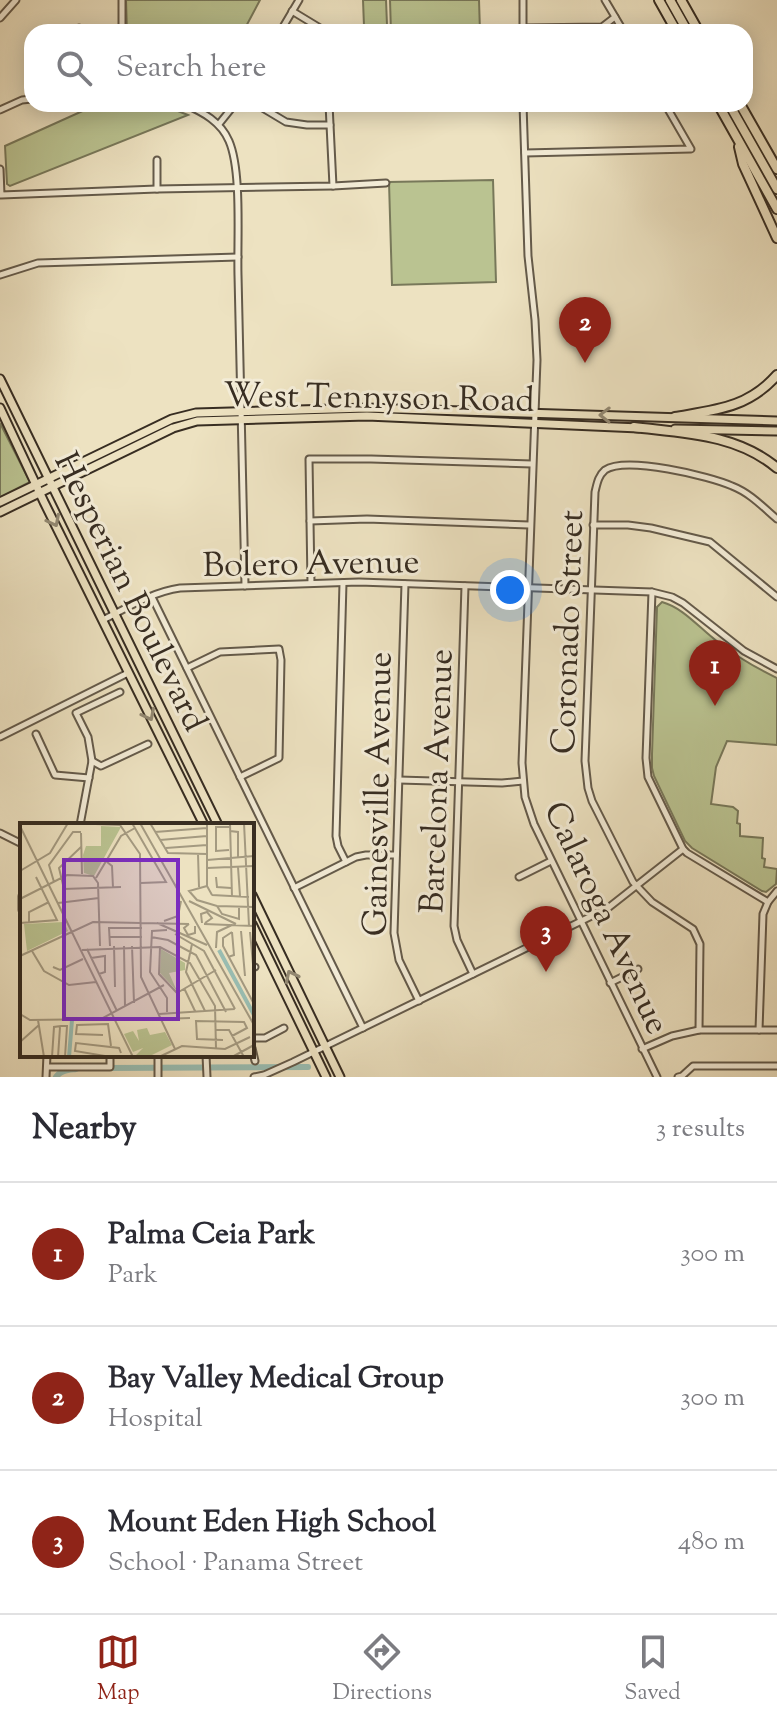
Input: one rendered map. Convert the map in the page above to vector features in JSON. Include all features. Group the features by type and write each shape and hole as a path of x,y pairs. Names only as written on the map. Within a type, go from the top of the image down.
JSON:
{"highway":[{"path":"659,0 672,24"},
{"path":"670,0 684,24"},
{"path":"681,0 694,24"},
{"path":"723,112 777,209"},
{"path":"734,112 777,189"},
{"path":"745,112 777,169"},
{"path":"738,139 743,164 777,238"},
{"path":"675,417 739,404 777,375"},
{"path":"634,427 730,441 759,454 777,468"}],"main road":[{"name":"Hesperian Boulevard","path":"0,379 217,823"},
{"name":"Hesperian Boulevard","path":"0,408 203,823"},
{"name":"West Tennyson Road","path":"0,512 173,428 197,421 369,408 777,421"},
{"name":"West Tennyson Road","path":"0,502 172,419 196,413 777,431"},
{"path":"254,899 340,1077"},
{"path":"254,928 326,1077"}],"street":[{"path":"0,18 16,0"},
{"path":"122,0 122,24"},
{"path":"285,24 299,0"},
{"path":"523,0 523,24"},
{"path":"605,0 619,24"},
{"path":"292,11 313,24"},
{"path":"606,24 615,17"},
{"path":"0,110 24,100"},
{"path":"201,112 219,124 234,154 245,586"},
{"path":"219,124 229,112"},
{"path":"269,112 286,122 330,125"},
{"path":"329,112 333,186"},
{"name":"Calaroga Avenue","path":"523,112 528,256 536,340 523,781 529,813 657,1077"},
{"path":"525,153 691,149 670,112"},
{"path":"157,160 157,189"},
{"path":"0,169 1,195 386,183"},
{"path":"0,275 38,263 238,257"},
{"path":"311,583 309,459 532,464"},
{"name":"Coronado Street","path":"699,1030 698,936 636,887 592,801 586,775 595,492 597,481 612,467 632,464 655,467 733,486 749,495 777,519"},
{"path":"310,521 367,519 529,525"},
{"path":"593,525 651,528 710,542 777,597"},
{"path":"343,583 336,836 346,862"},
{"name":"Bolero Avenue","path":"103,620 167,590 180,588 343,583 652,592"},
{"name":"Gainesville Avenue","path":"405,584 395,938 399,960 419,1001"},
{"name":"Barcelona Avenue","path":"465,586 454,926 473,974"},
{"path":"768,902 683,849 652,786 646,768 652,592 683,603 744,651 777,669"},
{"path":"152,597 363,1028"},
{"path":"187,668 220,652 279,649 279,758 240,777"},
{"path":"0,737 128,673"},
{"path":"80,823 92,761 88,737 76,713 120,692"},
{"path":"36,734 55,775 89,778"},
{"path":"92,761 101,766 148,744"},
{"path":"399,780 523,781"},
{"path":"0,833 20,843"},
{"path":"254,1077 314,1052 608,908 683,849"},
{"path":"294,888 366,855 396,855"},
{"path":"519,877 551,861"},
{"path":"759,1030 763,914 777,891"},
{"path":"610,983 638,969"},
{"path":"254,1038 265,1038 284,1028"},
{"path":"642,1049 672,1036 699,1030 777,1030"},
{"path":"46,1077 47,1057"},
{"path":"47,1067 110,1067 110,1057"},
{"path":"206,1057 207,1077"},
{"path":"254,1057 255,1061"},
{"path":"678,1077 693,1066 777,1066"}],"green space":[{"path":"126,0 260,0 247,24 127,24"},
{"path":"363,0 386,0 387,24 364,24"},
{"path":"390,0 479,0 480,24 391,24"},
{"path":"80,112 179,112 188,115 10,186 7,184 5,146"},
{"path":"493,180 496,282 392,285 389,182"},
{"path":"0,423 30,482 0,497"},
{"path":"662,602 685,614 739,657 777,678 777,745 727,741 716,767 711,804 733,807 738,811 740,836 763,838 764,867 777,869 776,884 766,892 685,841 654,776 657,607"}],"waterway":[{"path":"107,1068 308,1067"},
{"path":"56,1077 62,1072 76,1069"}],"place":[{"name":"Bay Valley Medical Group","path":"585,363"},
{"name":"Palma Ceia Park","path":"715,706"},
{"name":"Mount Eden High School","path":"546,972"}]}
